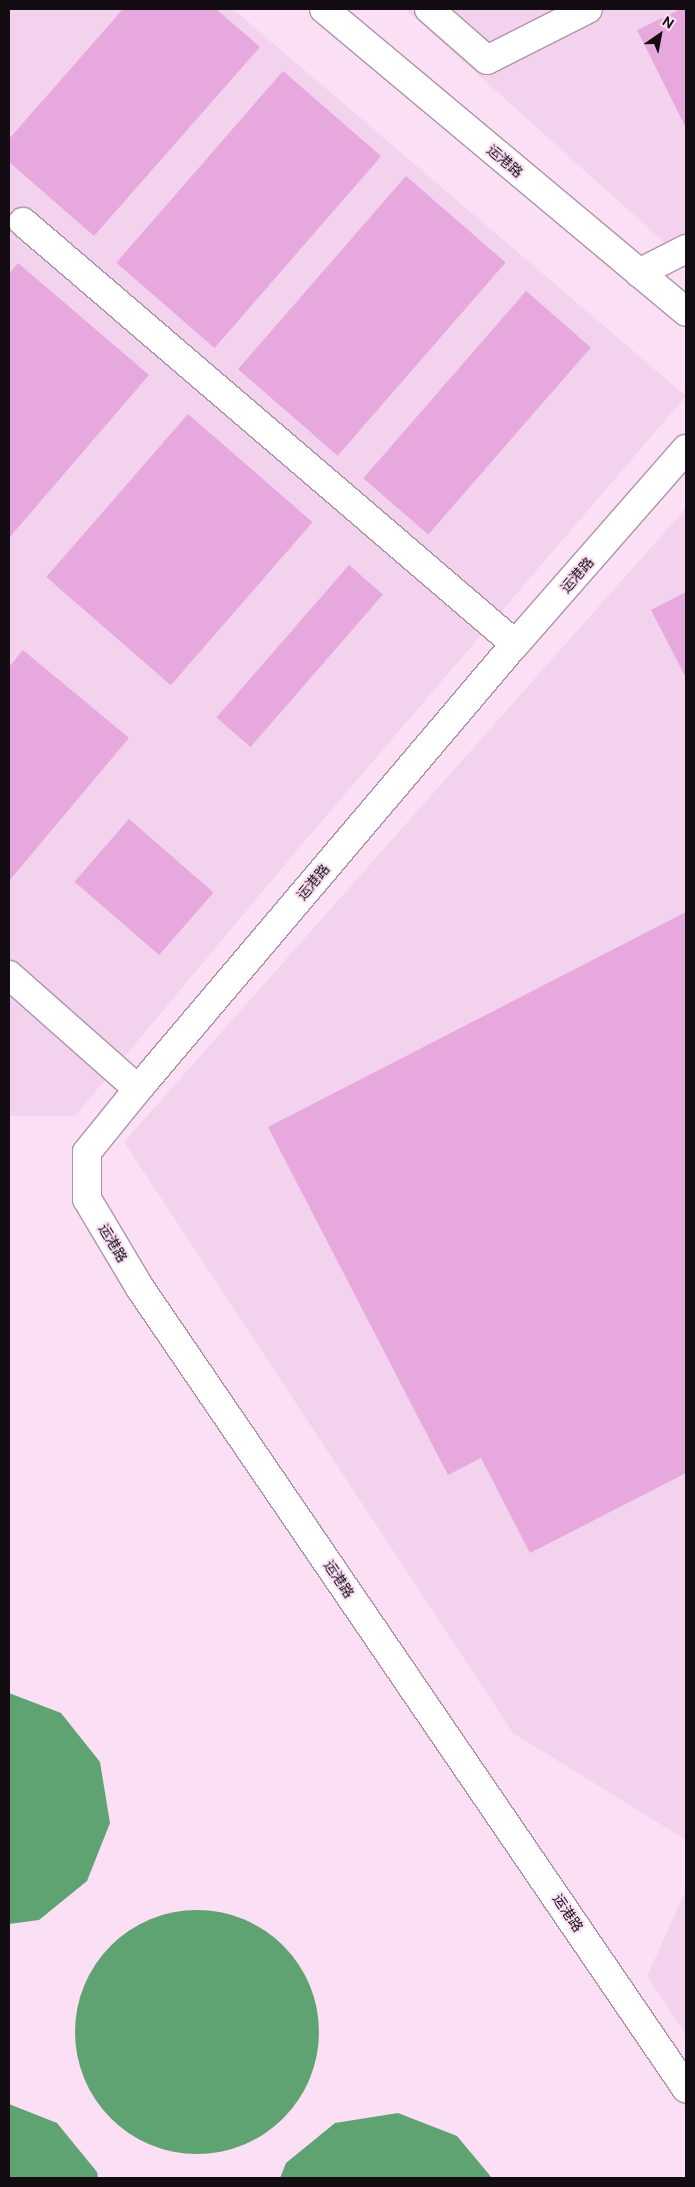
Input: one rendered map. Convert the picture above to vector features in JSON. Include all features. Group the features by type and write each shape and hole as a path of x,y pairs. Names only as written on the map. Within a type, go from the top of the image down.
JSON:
{"street":[{"name":"运港路","path":"324,9 686,312"},
{"path":"429,9 487,60 588,9"},
{"path":"23,222 516,644"},
{"path":"640,273 686,249"},
{"name":"运港路","path":"686,449 516,644 138,1089 87,1152 87,1200 140,1288 686,2088"},
{"path":"9,975 138,1089"}],"shaded area":[{"path":"9,9 233,9 686,396 298,849 75,1116 9,1116"},
{"path":"405,9 686,9 686,262"},
{"path":"686,508 686,1840 513,1733 124,1142"},
{"path":"9,1693 61,1713 100,1762 110,1823 87,1881 39,1920 9,1924"},
{"path":"686,1890 686,2035 647,1976"},
{"path":"185,1910 209,1910 233,1915 255,1924 284,1945 299,1964 310,1985 317,2008 319,2032 317,2056 310,2079 299,2100 284,2119 255,2140 233,2149 209,2154 185,2154 161,2149 139,2140 119,2127 102,2110 89,2090 80,2068 75,2044 75,2020 80,1996 89,1974 102,1954 119,1937 139,1924 161,1915"},
{"path":"9,2104 57,2123 97,2172 98,2178 9,2178"},
{"path":"398,2113 457,2136 492,2178 280,2178 286,2163 335,2123"}],"building":[{"path":"123,9 216,9 260,47 94,236 9,162 9,139"},
{"path":"681,9 686,9 686,128 637,30"},
{"path":"283,71 381,156 214,348 116,263"},
{"path":"406,176 506,263 338,456 238,369"},
{"path":"18,263 149,375 9,538 9,274"},
{"path":"526,291 591,347 428,535 363,478"},
{"path":"188,414 313,522 171,685 46,577"},
{"path":"349,565 383,595 250,747 216,717"},
{"path":"686,592 686,678 651,610"},
{"path":"23,650 129,738 9,881 9,667"},
{"path":"129,819 214,892 159,955 75,882"},
{"path":"686,912 686,1473 530,1553 481,1458 448,1475 268,1127"}]}
